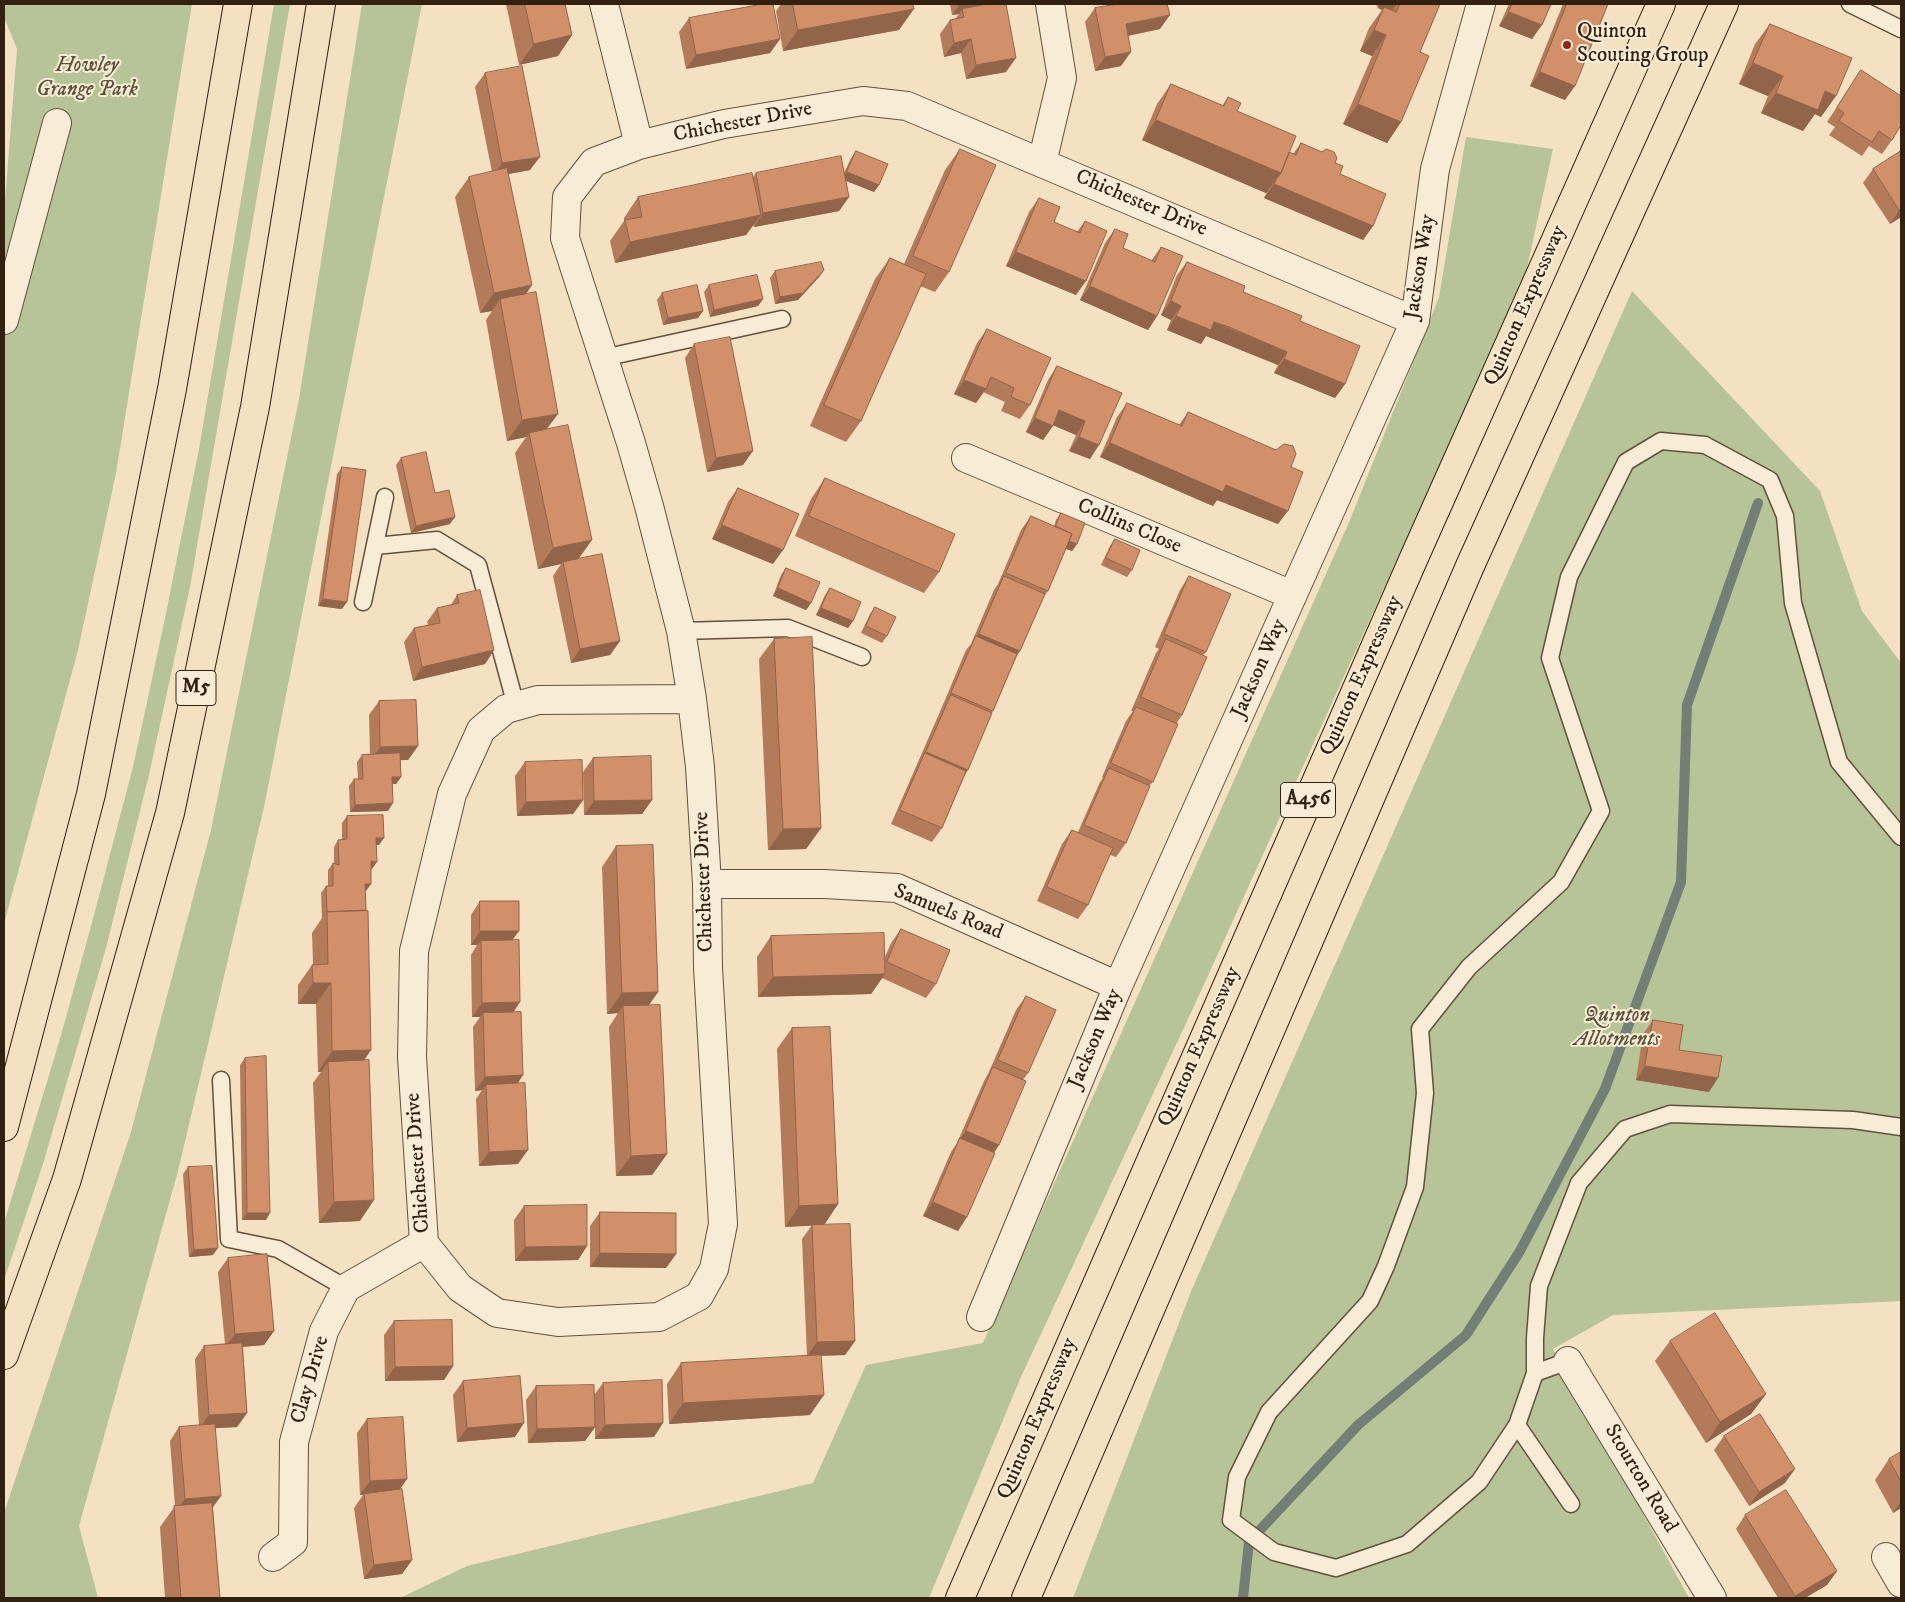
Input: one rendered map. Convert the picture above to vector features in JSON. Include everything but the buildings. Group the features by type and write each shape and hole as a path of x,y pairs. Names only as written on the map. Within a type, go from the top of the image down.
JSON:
{"highway":[{"path":"4,1126 91,794 172,389 238,4"},
{"name":"M5","path":"4,1356 66,1179 170,813 255,406 321,4"},
{"name":"Quinton Expressway","path":"960,1598 1405,578 1661,4"},
{"name":"A456","path":"1026,1598 1470,566 1724,4"}],"street":[{"path":"604,4 639,145"},
{"path":"1042,163 1062,78 1050,4"},
{"name":"Jackson Way","path":"980,1317 1118,986 1415,320 1435,169 1481,4"},
{"name":"Chichester Drive","path":"692,699 538,700 506,709 481,730 452,794 414,950 412,1057 424,1243 460,1288 496,1313 558,1322 659,1317 699,1296 714,1269 723,1224 708,968 707,884 700,767 692,699 681,631 646,497 565,238 567,198 594,162 639,145 724,124 863,101 907,106 1415,320"},
{"path":"4,320 58,124"},
{"name":"Collins Close","path":"966,458 1292,595"},
{"name":"Samuels Road","path":"707,884 824,884 897,888 1118,986"},
{"path":"346,1288 424,1243"},
{"name":"Clay Drive","path":"273,1557 293,1542 294,1442 324,1331 346,1288"},
{"name":"Stourton Road","path":"1568,1361 1712,1598"},
{"path":"1886,1557 1901,1583"}],"lane":[{"path":"1850,4 1901,29"},
{"path":"603,358 782,320"},
{"path":"1901,837 1839,762 1793,603 1786,516 1770,480 1705,445 1661,441 1626,462 1569,577 1550,658 1601,811 1561,882 1469,967 1420,1028 1425,1093 1415,1187 1386,1266 1370,1301 1269,1412 1237,1477 1231,1520 1274,1552 1336,1568 1407,1544 1479,1482 1518,1425 1535,1373 1535,1338 1539,1286 1579,1183 1625,1129 1670,1114 1853,1120 1901,1127"},
{"path":"363,602 385,497"},
{"path":"375,546 437,540 478,565 516,706"},
{"path":"681,631 788,628 862,657"},
{"path":"221,1080 229,1239 278,1249 346,1288"},
{"path":"1535,1373 1568,1361"},
{"path":"1518,1425 1571,1504"}],"green space":[{"name":"Howley Grange Park","path":"4,4 192,4 116,473 78,650 4,924 4,213 17,49 4,17"},
{"path":"274,4 290,4 190,587 149,775 106,948 43,1164 4,1280 4,1223 60,1039 94,915 133,767 164,623 199,449"},
{"path":"362,4 422,4 264,807 178,1171 79,1526 98,1598 4,1598 4,1513 131,1132 211,830 299,399"},
{"path":"1466,137 1553,149 1527,268 1446,452 1201,991 1020,1379 929,1598 400,1598 467,1566 813,1483 866,1365 983,1343 1350,520 1439,297"},
{"name":"Quinton Allotments","path":"1632,291 1820,491 1862,611 1901,663 1901,1301 1613,1315 1553,1349 1689,1598 1073,1598 1192,1289"}],"waterway":[{"path":"1259,1531 1358,1425 1466,1335 1520,1251 1605,1089 1681,882 1687,705 1758,503"},
{"path":"1243,1598 1249,1542"}],"place":[{"name":"Quinton Scouting Group","path":"1567,45"}]}
